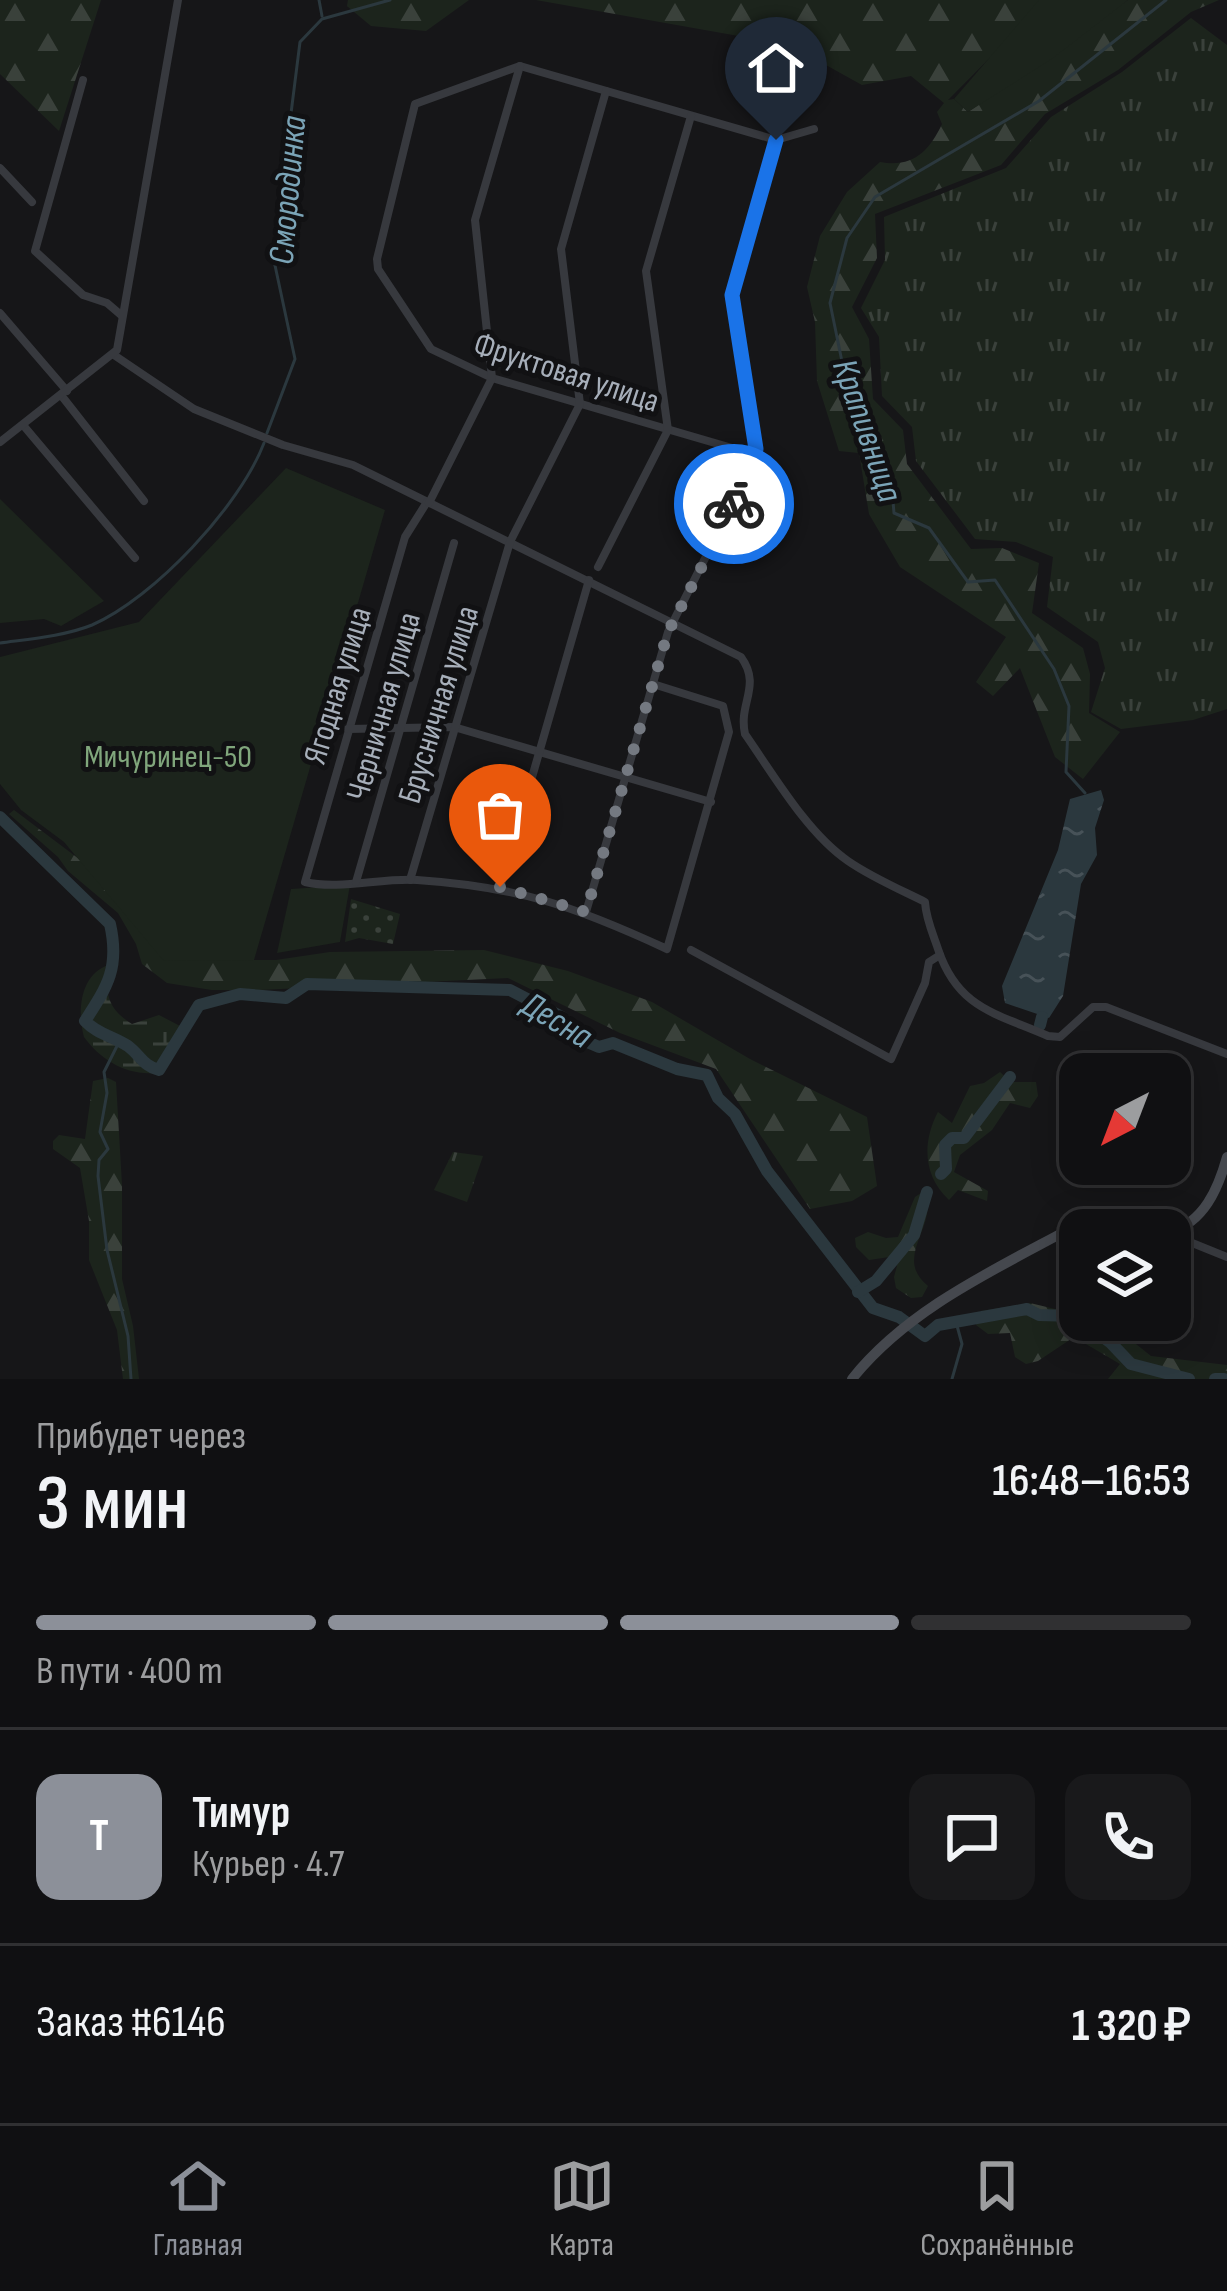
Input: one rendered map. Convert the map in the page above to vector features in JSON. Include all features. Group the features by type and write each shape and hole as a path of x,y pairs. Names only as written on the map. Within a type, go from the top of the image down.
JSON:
{"street":[{"path":"1,439 114,355 178,0"},
{"path":"492,378 476,220 520,66 776,140 814,129"},
{"name":"Фруктовая улица","path":"520,66 415,104 378,269 429,348 492,378 756,455"},
{"path":"83,80 35,251 82,295 107,303 122,316"},
{"path":"580,404 561,249 606,91"},
{"path":"598,567 668,430 646,271 692,116"},
{"path":"586,912 674,621 756,455 732,298 776,140"},
{"path":"0,168 32,202"},
{"path":"0,314 144,501"},
{"path":"114,355 194,409 283,445 353,465 741,656 752,679 742,721 745,734 791,800 833,848 848,862 925,902 954,987 975,1004 1060,1037 1093,1007 1106,1007 1227,1054"},
{"name":"Ягодная улица","path":"356,882 309,884 304,875 405,537 492,378"},
{"name":"Брусничная улица","path":"410,880 510,542 580,404"},
{"path":"23,424 135,558"},
{"name":"Черничная улица","path":"356,882 454,543"},
{"path":"500,887 589,580"},
{"path":"356,882 410,880 500,887 586,912 667,949 729,732 723,706 652,684"},
{"path":"348,729 454,727 711,802"},
{"path":"691,950 891,1059 925,983 929,962 940,955"},
{"path":"1191,1222 1203,1211 1227,1157"},
{"path":"852,1379 932,1306 1059,1235"},
{"path":"1191,1242 1227,1257"}],"green space":[{"path":"0,0 101,0 59,131 0,74"},
{"path":"348,0 469,0 426,31 371,26 347,6"},
{"path":"536,0 1047,0 948,100 954,99 968,112 1128,0 1219,0 1191,12 1118,70 1045,114 1001,165 875,214 877,258 852,307 869,339 873,399 903,430 907,464 971,549 1002,548 1039,563 1032,613 1083,648 1090,674 1089,713 1120,732 1083,779 1055,757 1020,668 993,696 976,682 1006,637 900,567 869,514 859,453 839,451 817,381 815,322 807,287 820,236 847,192 880,162 901,163 925,150 942,124 937,112 944,103 911,76 862,85 790,45"},
{"path":"1039,0 1128,0 1053,58 968,112 954,99"},
{"path":"1191,18 1227,45 1227,709 1193,720 1121,729 1091,712 1105,668 1098,642 1047,607 1053,557 1016,542 975,539 916,461 912,427 882,396 879,337 861,308 885,260 884,217 1006,168 1051,117 1122,72"},
{"name":"Мичуринец-50","path":"286,468 385,510 254,960 164,961 64,842 21,810 0,784 0,657 139,622"},
{"path":"0,499 104,601 61,626 44,619 0,623"},
{"path":"14,810 83,862 246,960 330,952 484,950 568,971 652,1002 750,1059 867,1117 877,1186 852,1201 810,1209 716,1069 620,1033 508,978 259,990 167,983 142,964 118,913 9,814"},
{"path":"350,885 340,942 277,953 291,889"},
{"path":"351,899 400,914 393,944 359,938 345,942"},
{"path":"109,965 109,999 117,1012 132,1024 159,1015 180,1026 166,1059 154,1073 114,1064 84,1037 81,1016 86,985"},
{"path":"1000,1072 1011,1082 1036,1082 1038,1096 1030,1108 1010,1103 992,1130 960,1155 954,1172 988,1191 987,1201 958,1190 949,1200 930,1170 933,1123 938,1112 952,1123 970,1086"},
{"path":"108,1078 116,1082 122,1279 139,1379 123,1379 117,1330 89,1260 89,1221 80,1168 53,1149 59,1135 85,1139 93,1081"},
{"path":"453,1152 483,1156 467,1202 434,1190"},
{"path":"924,1191 927,1216 914,1263 928,1286 922,1297 911,1298 896,1288 897,1266 889,1257 869,1260 856,1247 855,1238 868,1232 898,1237 915,1197"},
{"path":"1030,1303 1059,1310 1059,1341 1068,1341 1026,1364 1015,1357 1010,1333 988,1334 976,1325 981,1311"},
{"path":"1081,1341 1132,1341 1151,1356 1227,1365 1227,1379 1108,1379 1120,1364"}],"water":[{"path":"1101,790 1104,800 1095,828 1097,855 1081,884 1063,996 1049,1018 1005,1003 1002,986 1058,850 1070,799"}],"waterway":[{"path":"319,0 322,16"},
{"name":"Смородинка","path":"267,433 295,359 273,256 300,42 322,19 390,0"},
{"name":"Крапивница","path":"1085,793 1066,772 1069,706 1054,669 995,580 968,582 929,528 894,513 891,478 859,425 847,386 830,303 847,238 875,197 1039,101 1166,0"},
{"name":"Смородинка","path":"0,643 81,629 142,594 215,521 264,443"},
{"name":"Десна","path":"0,817 110,924 109,976 85,1021 154,1068 159,1070 199,1005 240,994 286,998 307,984 510,990 562,1017 585,1041 599,1047 613,1043 677,1069 707,1075 767,1171 873,1308 899,1317 925,1336 938,1325 1027,1309 1039,1315 1075,1316 1131,1364 1189,1379"},
{"name":"Крапивница","path":"1040,1025 1042,1017"},
{"path":"119,1042 104,1072 107,1093 100,1132 108,1149 99,1160 98,1176 107,1250 128,1336 131,1379"},
{"name":"Крапивница","path":"941,1174 946,1169 945,1145 952,1138 964,1138 1010,1077"},
{"name":"Крапивница","path":"858,1292 876,1281 914,1235 927,1192"},
{"path":"952,1379 962,1344 956,1322"},
{"name":"Десна","path":"1215,1379 1224,1379"}],"way so far":[{"path":"500,887 586,912 668,632 734,504"}],"route":[{"path":"734,504 756,449 732,295 776,140"}]}
